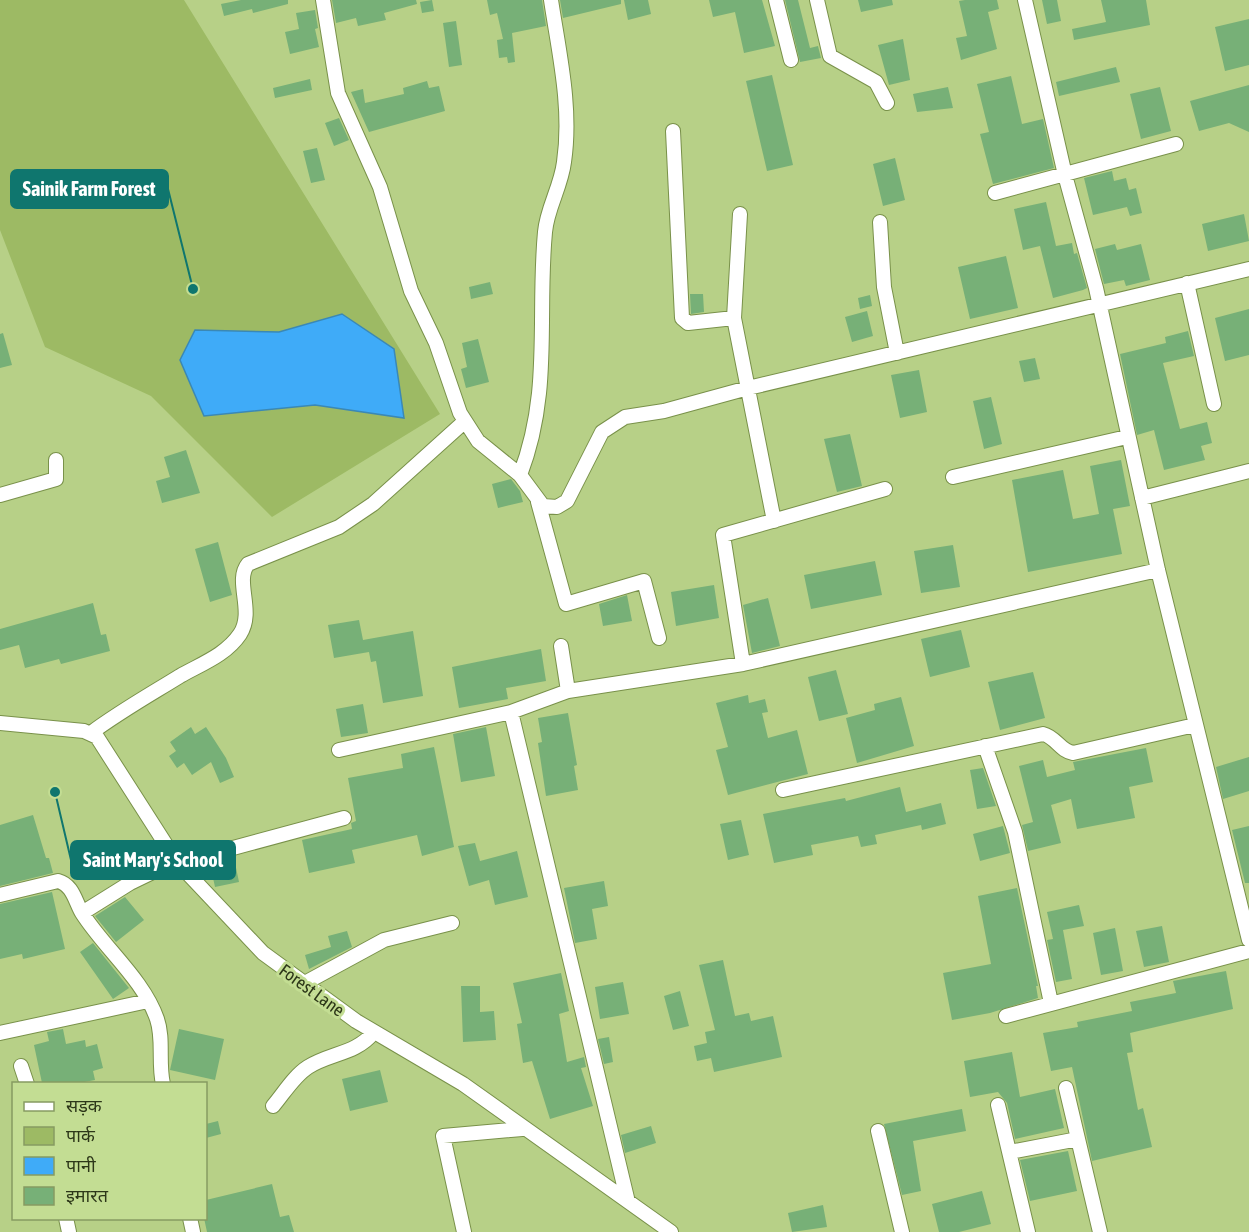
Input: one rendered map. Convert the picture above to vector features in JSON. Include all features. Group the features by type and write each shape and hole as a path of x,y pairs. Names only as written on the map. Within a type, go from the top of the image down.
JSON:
{"street":[{"path":"323,0 338,93 380,187 411,291 436,343 452,394 464,422 478,441 520,475 543,506 557,507 567,501 598,438 617,420 1249,269"},
{"path":"520,475 531,447 539,411 545,232 565,155 565,94 551,0"},
{"path":"776,0 790,60"},
{"path":"816,0 830,56 876,82 887,103"},
{"path":"1025,0 1065,175 1099,303 1158,570 1249,940"},
{"path":"673,131 681,318 688,323 734,318"},
{"path":"995,193 1176,144"},
{"path":"740,214 734,318 774,521"},
{"path":"880,222 881,267 897,353"},
{"path":"1187,283 1214,404"},
{"path":"0,723 92,733 181,676 213,659 235,640 246,620 243,574 248,564 339,527 373,504 464,422"},
{"path":"953,477 1127,437"},
{"path":"0,495 56,479 56,460"},
{"path":"1142,498 1249,471"},
{"path":"743,664 722,537 726,532 774,521 885,489"},
{"path":"538,502 566,604 644,581 659,638"},
{"path":"339,750 511,712 568,692 743,664 1158,570"},
{"path":"561,646 568,692"},
{"path":"511,712 627,1198"},
{"path":"783,790 1043,734 1052,737 1066,752 1073,753 1195,725"},
{"name":"Forest Lane","path":"92,733 104,747 177,862 252,943 303,984 373,1033 463,1084 522,1129 627,1198 671,1232"},
{"path":"985,746 1015,832 1051,1003"},
{"path":"82,913 130,883 177,862 284,836 344,818"},
{"path":"0,895 58,881 69,887 82,913 148,1001 160,1032 159,1068 163,1082"},
{"path":"303,984 384,940 452,922"},
{"path":"1006,1016 1249,951"},
{"path":"0,1033 148,1001"},
{"path":"273,1106 300,1073 321,1060 360,1047 373,1033"},
{"path":"21,1066 27,1082"},
{"path":"1066,1088 1100,1232"},
{"path":"998,1105 1028,1232"},
{"path":"464,1232 443,1136 522,1129"},
{"path":"878,1131 902,1232"},
{"path":"1010,1152 1078,1139"}],"green space":[{"path":"0,0 184,0 440,414 272,517 151,396 45,347 0,230"}],"water":[{"path":"342,314 394,349 404,418 315,405 204,416 180,360 195,330 279,332"}],"building":[{"path":"241,0 288,0 288,4 253,13 252,9 224,16 221,4"},
{"path":"332,0 416,0 417,4 384,13 386,20 358,26 356,18 336,23"},
{"path":"432,0 434,11 422,13 420,2"},
{"path":"487,0 542,0 546,26 512,33 515,62 508,63 507,57 499,58 497,40 503,39 497,13 490,15"},
{"path":"560,0 621,0 621,4 563,18"},
{"path":"624,0 648,0 651,14 628,20"},
{"path":"709,0 762,0 775,46 744,53 735,12 713,17"},
{"path":"785,0 798,0 810,48 818,46 821,58 800,62"},
{"path":"858,0 892,0 893,5 861,12"},
{"path":"997,0 999,9 988,12 997,49 961,60 956,38 967,36 959,1"},
{"path":"1042,0 1057,0 1061,21 1047,24"},
{"path":"1101,0 1146,0 1150,25 1074,40 1072,29 1106,22"},
{"path":"315,10 318,28 315,29 319,47 290,54 285,32 299,29 296,13"},
{"path":"1249,19 1249,65 1225,71 1215,27"},
{"path":"456,21 462,65 449,67 443,23"},
{"path":"903,39 910,80 889,85 878,45"},
{"path":"1116,67 1120,82 1059,96 1056,82"},
{"path":"772,75 793,165 767,171 746,81"},
{"path":"1011,76 1022,124 1043,119 1054,168 993,184 980,134 989,132 977,84"},
{"path":"310,79 312,90 275,98 273,88"},
{"path":"427,81 429,88 439,86 445,111 369,132 351,92 363,89 365,103 404,94 403,88"},
{"path":"1249,85 1249,132 1229,123 1199,131 1190,101"},
{"path":"948,87 953,108 917,112 913,94"},
{"path":"1160,87 1171,131 1141,139 1130,94"},
{"path":"339,118 349,140 334,146 325,123"},
{"path":"317,148 325,180 311,183 303,151"},
{"path":"895,158 905,200 883,206 873,164"},
{"path":"1112,171 1114,181 1126,178 1129,190 1136,188 1142,213 1130,216 1127,207 1093,215 1084,178"},
{"path":"1046,202 1056,246 1072,243 1087,288 1053,298 1040,246 1023,250 1014,209"},
{"path":"1244,214 1249,241 1208,251 1202,224"},
{"path":"1115,244 1117,250 1141,244 1150,280 1126,286 1124,280 1104,284 1095,249"},
{"path":"1006,256 1018,308 970,319 958,267"},
{"path":"490,282 493,294 471,299 469,287"},
{"path":"690,294 703,294 704,312 691,314"},
{"path":"870,295 872,306 860,309 858,298"},
{"path":"1249,309 1249,355 1225,361 1215,318"},
{"path":"867,311 873,336 852,342 845,317"},
{"path":"1188,331 1194,356 1163,363 1180,429 1207,422 1212,443 1201,446 1205,460 1164,470 1154,430 1137,435 1120,354 1166,343 1165,337"},
{"path":"3,333 12,365 0,368 0,334"},
{"path":"478,339 489,382 466,388 461,369 467,367 462,343"},
{"path":"1035,358 1040,379 1024,382 1019,361"},
{"path":"919,370 927,412 900,418 891,375"},
{"path":"991,397 1002,444 984,449 973,401"},
{"path":"850,434 862,486 837,492 824,439"},
{"path":"186,450 200,493 162,503 156,481 170,477 164,457"},
{"path":"1121,460 1130,506 1113,509 1122,554 1028,572 1012,480 1063,470 1073,519 1099,514 1090,466"},
{"path":"511,479 520,491 523,502 498,508 492,484"},
{"path":"218,542 232,595 210,602 195,549"},
{"path":"953,545 960,587 921,593 914,551"},
{"path":"875,561 882,595 811,609 804,575"},
{"path":"714,585 719,618 676,626 671,592"},
{"path":"627,595 632,621 603,626 599,604"},
{"path":"768,598 780,646 752,653 743,605"},
{"path":"93,603 101,635 106,634 110,651 61,664 59,659 25,668 19,645 0,650 0,629"},
{"path":"359,620 363,640 413,631 423,696 383,703 376,661 371,662 369,652 334,658 328,625"},
{"path":"961,630 970,667 930,677 921,639"},
{"path":"541,649 546,681 506,688 508,699 459,708 452,667"},
{"path":"836,670 848,714 819,721 808,677"},
{"path":"1033,672 1045,718 1000,730 988,682"},
{"path":"748,695 749,703 765,699 768,712 762,713 768,738 797,730 808,774 728,795 716,750 728,747 716,703"},
{"path":"901,697 914,746 857,763 846,718 875,710 874,704"},
{"path":"363,704 368,733 341,737 336,709"},
{"path":"568,713 577,765 574,766 578,790 546,796 538,743 542,742 538,718"},
{"path":"191,727 195,734 206,727 226,758 234,777 220,783 211,762 192,775 184,763 177,768 169,756 176,751 170,742"},
{"path":"486,727 495,776 461,782 453,734"},
{"path":"434,747 454,847 422,856 417,835 352,850 355,863 309,873 302,840 352,829 351,823 356,821 348,778 403,768 401,754"},
{"path":"1146,748 1153,782 1129,787 1135,818 1077,829 1071,799 1051,805 1061,843 1028,851 1022,825 1033,822 1019,766 1043,760 1047,777 1075,770 1073,762"},
{"path":"1249,757 1249,791 1223,799 1216,767"},
{"path":"983,768 996,806 977,809 970,770"},
{"path":"900,787 906,812 941,803 946,824 922,830 921,825 875,835 877,844 861,847 858,836 811,845 813,855 774,863 763,814 845,798 846,801"},
{"path":"33,815 53,873 0,886 0,825"},
{"path":"741,820 749,855 728,860 720,824"},
{"path":"1003,826 1010,853 980,861 973,834"},
{"path":"1249,826 1249,883 1245,883 1232,830"},
{"path":"475,843 480,861 517,851 528,897 495,905 489,880 469,886 458,846"},
{"path":"234,858 239,882 215,887 210,864"},
{"path":"604,881 608,906 592,909 597,939 575,943 564,888"},
{"path":"1017,888 1038,986 1036,986 1038,998 990,1013 952,1020 943,973 991,964 978,896"},
{"path":"52,892 65,949 23,959 22,954 0,959 0,904"},
{"path":"125,897 144,920 116,942 95,916"},
{"path":"1079,905 1084,926 1063,930 1072,979 1056,982 1047,940 1053,939 1047,912"},
{"path":"1162,926 1169,962 1144,967 1136,931"},
{"path":"1115,928 1123,971 1101,975 1093,933"},
{"path":"347,931 352,947 309,969 305,955 331,947 328,936"},
{"path":"93,943 129,988 113,999 80,952"},
{"path":"723,960 735,1016 749,1013 751,1021 773,1016 782,1057 714,1072 711,1058 697,1061 694,1046 707,1043 705,1032 715,1030 699,965"},
{"path":"1226,971 1233,1009 1130,1033 1133,1052 1127,1053 1138,1110 1143,1108 1152,1147 1092,1161 1072,1067 1051,1071 1043,1033 1078,1027 1077,1022 1132,1011 1130,1002 1176,993 1173,981"},
{"path":"561,973 569,1011 559,1014 567,1062 584,1057 586,1067 581,1068 593,1106 550,1119 532,1061 523,1063 517,1024 522,1023 513,983"},
{"path":"623,982 629,1014 600,1019 595,987"},
{"path":"461,986 480,986 480,1012 494,1011 496,1040 463,1042"},
{"path":"680,991 689,1026 673,1030 664,996"},
{"path":"63,1029 66,1044 85,1040 86,1047 97,1044 103,1068 93,1071 95,1080 42,1082 34,1045 49,1041 47,1032"},
{"path":"179,1029 224,1039 215,1080 170,1070"},
{"path":"609,1037 613,1062 604,1064 598,1039"},
{"path":"1012,1052 1020,1097 1055,1089 1064,1128 1015,1139 1007,1103 998,1092 970,1097 964,1061"},
{"path":"380,1070 388,1102 350,1111 342,1079"},
{"path":"962,1109 966,1131 913,1141 921,1191 902,1195 884,1124"},
{"path":"218,1121 221,1134 207,1138 207,1124"},
{"path":"651,1126 656,1143 625,1153 621,1135"},
{"path":"1068,1151 1077,1191 1030,1201 1020,1160"},
{"path":"272,1184 280,1217 289,1215 294,1232 207,1232 204,1220 207,1220 207,1200"},
{"path":"982,1191 991,1224 959,1232 939,1232 932,1204"},
{"path":"823,1205 827,1227 792,1232 788,1213"}],"place":[{"name":"Sainik Farm Forest","path":"193,289"},
{"name":"Saint Mary's School","path":"55,792"}]}
